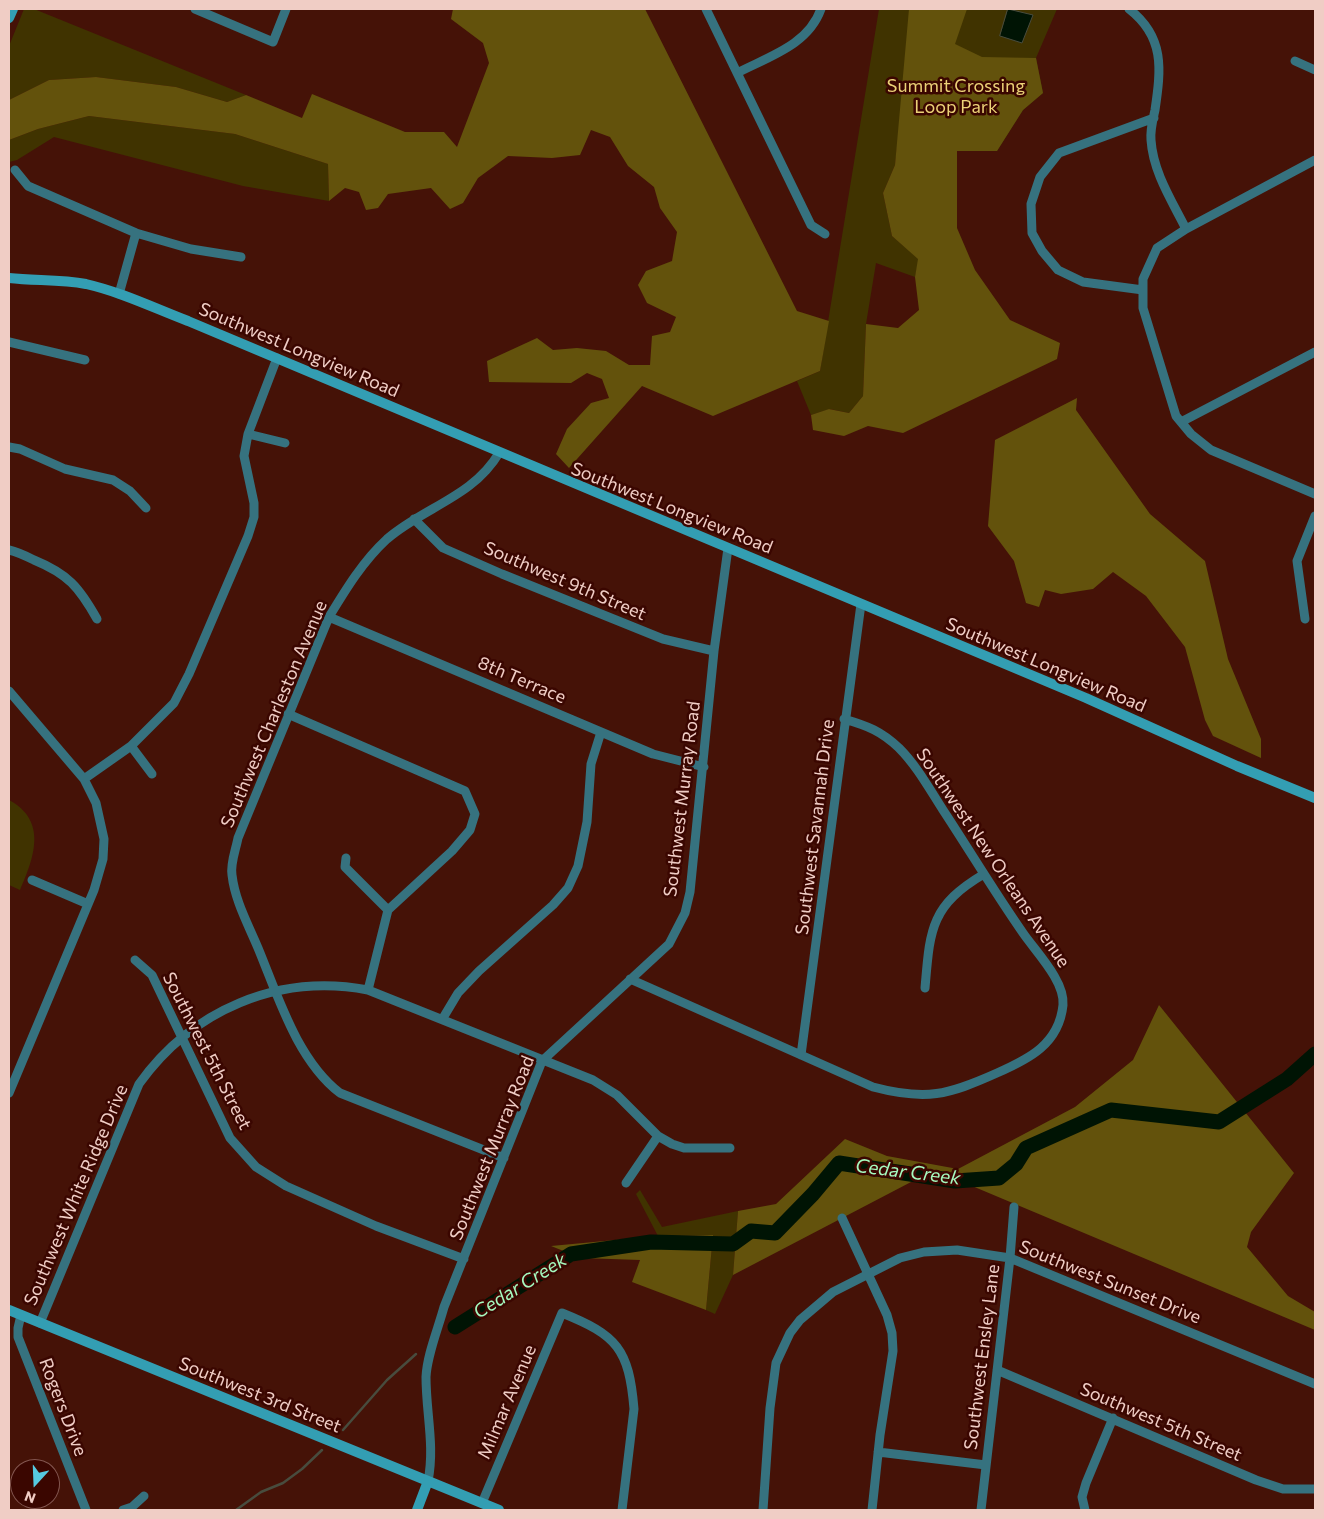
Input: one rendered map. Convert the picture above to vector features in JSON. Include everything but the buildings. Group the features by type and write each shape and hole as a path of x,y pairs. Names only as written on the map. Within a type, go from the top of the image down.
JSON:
{"street":[{"path":"9,18 12,9"},
{"path":"195,9 273,42 286,9"},
{"path":"706,9 811,225 825,234"},
{"path":"737,72 800,41 816,22 821,9"},
{"path":"1129,9 1148,27 1159,53 1160,79 1150,139 1154,163 1186,229"},
{"path":"1296,61 1315,70"},
{"path":"1143,290 1083,282 1058,270 1042,252 1032,234 1032,204 1040,177 1059,153 1154,118"},
{"path":"1315,160 1186,229 1157,248 1143,279 1143,308 1176,416 1211,450 1315,494"},
{"path":"14,170 28,186 136,233 191,249 241,257"},
{"path":"119,294 136,233"},
{"name":"Southwest Longview Road","path":"9,278 57,280 85,284 119,294 378,399 499,453 1086,698 1237,766 1315,798"},
{"path":"9,342 85,360"},
{"path":"1181,422 1315,352"},
{"path":"84,778 130,746 156,722 178,696 189,674 248,536 254,517 254,503 244,456 248,434 277,358"},
{"path":"248,434 285,442"},
{"path":"9,447 20,449 65,469 113,480 130,491 146,508"},
{"name":"Southwest Charleston Avenue","path":"499,453 490,469 476,483 414,519 386,540 362,566 329,616 238,838 232,874 240,905 275,993 311,1060 326,1081 340,1092 504,1158"},
{"path":"1305,619 1297,561 1315,516"},
{"name":"Southwest 9th Street","path":"414,519 443,548 502,574 663,640 714,651"},
{"name":"Southwest Murray Road","path":"417,1510 428,1481 432,1447 426,1376 444,1307 542,1061 669,944 685,913 690,892 704,767 714,651 728,548"},
{"path":"9,550 54,568 70,578 83,594 97,619"},
{"name":"Southwest Savannah Drive","path":"801,1055 824,893 844,719 861,604"},
{"name":"8th Terrace","path":"329,616 653,754 704,767"},
{"path":"9,691 84,778 96,803 104,839 100,873 9,1093"},
{"path":"288,714 465,791 475,814 470,830 452,851 388,910 368,990"},
{"name":"Southwest New Orleans Avenue","path":"630,979 873,1087 903,1095 932,1096 966,1087 1039,1051 1056,1032 1063,1003 1055,977 1024,935 902,750 884,733 844,719"},
{"path":"443,1018 458,993 473,976 553,904 568,888 578,866 587,822 591,764 601,732"},
{"path":"130,746 152,774"},
{"path":"346,858 345,867 388,910"},
{"path":"925,988 929,940 944,904 961,887 984,874"},
{"path":"32,880 88,904"},
{"name":"Southwest 5th Street","path":"135,960 152,975 230,1138 256,1167 286,1186 376,1226 464,1259"},
{"name":"Southwest White Ridge Drive","path":"40,1323 139,1084 152,1067 182,1037 205,1019 236,1003 302,986 327,985 368,990 443,1018 542,1061 593,1080 617,1095 658,1136 684,1148 730,1148"},
{"path":"626,1183 658,1136"},
{"name":"Southwest Ensley Lane","path":"981,1510 1010,1258 1014,1207"},
{"path":"842,1218 887,1315 893,1351 878,1452 872,1510"},
{"name":"Southwest Sunset Drive","path":"762,1510 770,1408 776,1364 790,1333 800,1320 833,1292 900,1258 924,1252 956,1250 1010,1258 1315,1384"},
{"name":"Southwest 3rd Street","path":"9,1310 499,1510"},
{"name":"Milmar Avenue","path":"482,1503 562,1313 594,1326 616,1344 624,1360 633,1392 634,1409 622,1510"},
{"name":"Rogers Drive","path":"21,1315 18,1337 86,1510"},
{"name":"Southwest 5th Street","path":"997,1370 1256,1480 1283,1489 1315,1488"},
{"path":"1085,1510 1082,1497 1086,1483 1113,1418"},
{"path":"878,1452 986,1465"},
{"path":"123,1510 132,1507 144,1496"}],"green space":[{"path":"24,9 34,9 246,95 227,102 176,87 96,77 49,80 9,100 9,46"},
{"path":"453,9 645,9 797,311 829,321 820,371 713,416 642,386 569,468 556,454 567,429 591,403 609,398 602,379 587,373 571,383 489,382 487,361 537,338 553,350 577,348 606,351 629,365 650,365 652,336 670,332 676,317 647,303 638,285 646,271 672,261 677,232 660,208 654,187 628,166 610,137 591,130 580,155 552,158 508,156 478,178 463,203 450,209 431,188 388,194 378,208 366,210 359,192 345,188 329,201 328,164 235,134 89,116 38,129 9,140 9,100 49,80 96,77 176,87 227,102 246,95 302,118 312,94 405,132 444,132 457,147 489,63 483,43 451,19"},
{"name":"Summit Crossing Loop Park","path":"879,9 1057,9 1036,58 1043,93 1023,110 997,151 897,148 895,165 883,193 892,236 919,259 915,277 876,263 866,324 863,396 849,413 830,409 811,415 797,381 820,371"},
{"name":"Summit Crossing Loop Park","path":"909,9 967,9 955,44 982,57 1036,58 1043,93 1023,110 997,151 957,151 957,228 975,270 1010,320 1060,343 1057,359 903,433 868,426 844,436 813,430 811,415 829,409 849,413 863,396 866,324 898,328 919,310 915,277 918,259 892,236 883,193 895,165"},
{"path":"89,116 235,134 328,164 329,201 243,186 54,137 17,160 9,162 9,140 38,129"},
{"path":"1077,398 1076,410 1150,514 1205,561 1228,659 1261,739 1261,758 1213,736 1205,720 1185,647 1146,596 1113,572 1093,589 1061,594 1045,590 1039,607 1026,603 1014,561 988,526 995,440"},
{"path":"9,800 29,818 33,829 33,853 20,890 9,885"},
{"path":"1159,1005 1294,1173 1251,1232 1247,1247 1288,1296 1315,1312 1315,1330 934,1170 733,1275 738,1211 776,1204 845,1139 887,1156 958,1169 1075,1107 1133,1060"},
{"path":"640,1190 662,1227 738,1211 733,1275 715,1314 706,1310 713,1235 658,1236 636,1194"},
{"path":"713,1235 706,1310 632,1282 640,1260 581,1258 551,1246 658,1236"}],"shaded area":[{"path":"1008,9 1033,15 1022,43 1000,36"}],"waterway":[{"name":"Cedar Creek","path":"455,1327 571,1254 651,1242 733,1244 751,1231 775,1233 813,1194 839,1163 955,1181 999,1178 1016,1164 1026,1148 1111,1110 1219,1122 1287,1079 1315,1054"},
{"name":"Cedar Creek","path":"343,1430 387,1380 416,1354"},
{"path":"236,1510 261,1492 283,1483 302,1469 322,1450"}]}
